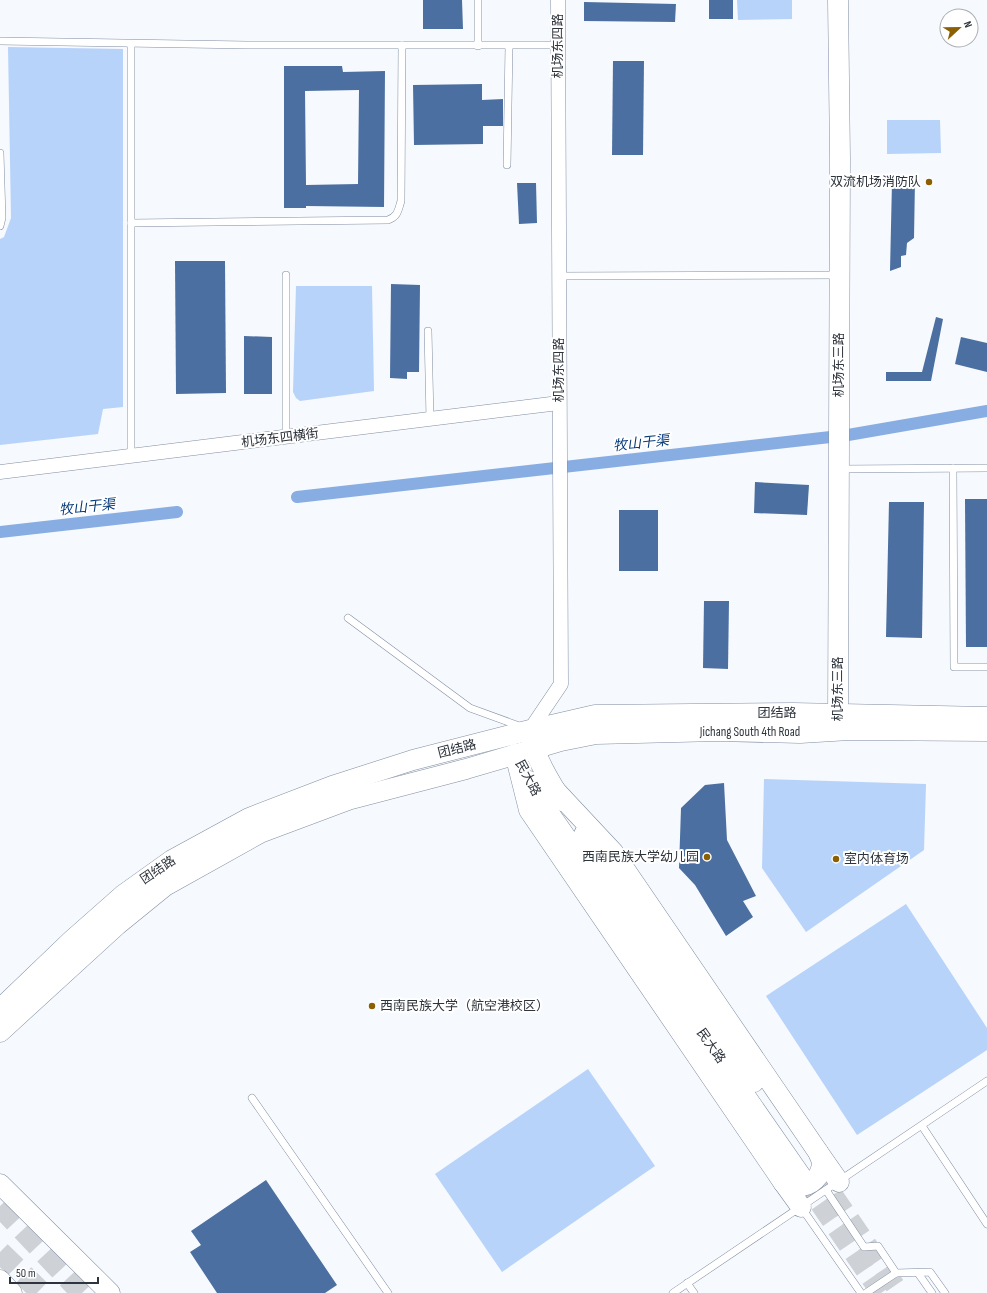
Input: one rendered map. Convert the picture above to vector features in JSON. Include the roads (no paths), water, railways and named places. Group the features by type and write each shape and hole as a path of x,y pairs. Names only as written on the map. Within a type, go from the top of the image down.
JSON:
{"main road":[{"name":"机场东三路","path":"838,0 838,722"},
{"name":"团结路","path":"0,1032 117,925 165,886 260,833 351,798 466,769 595,716 794,713 838,722 987,716"},
{"path":"838,722 987,731"},
{"name":"团结路","path":"0,1008 72,940 123,895 172,860 249,818 332,786 413,760 526,744"},
{"path":"526,744 529,810 801,1207"},
{"name":"民大路","path":"526,744 648,932 813,1167"},
{"name":"民大路","path":"526,744 540,800 813,1167"},
{"path":"783,1182 787,1186 794,1188 811,1182 817,1177 823,1164 813,1167 833,1186"},
{"path":"0,1184 110,1293"},
{"path":"0,1280 12,1293"}],"street":[{"name":"机场东四路","path":"526,744 561,684 558,276 558,0"},
{"name":"机场东四横街","path":"0,472 559,403"}],"lane":[{"path":"478,0 478,46"},
{"path":"0,41 131,44 558,45"},
{"path":"131,44 131,456"},
{"path":"131,223 388,220 394,217 398,211 401,201 402,45"},
{"path":"507,165 509,46"},
{"path":"0,153 2,218 0,226"},
{"path":"286,274 286,437"},
{"path":"558,276 839,275"},
{"path":"428,331 430,419"},
{"path":"839,460 953,468 987,468"},
{"path":"953,468 954,667 987,667"},
{"path":"348,618 470,708 526,744"},
{"path":"673,1293 987,1082"},
{"path":"252,1098 388,1293"},
{"path":"922,1126 987,1224"},
{"path":"833,1186 864,1247 878,1246 896,1273"},
{"path":"801,1207 861,1293"},
{"path":"866,1293 896,1273 930,1272 945,1293"},
{"path":"918,1273 932,1293"},
{"path":"687,1283 694,1293"}],"waterway":[{"name":"牧山干渠","path":"297,497 848,435 987,411"},
{"name":"牧山干渠","path":"0,532 177,512"}],"tunnel":[{"path":"816,1170 900,1293"},
{"path":"803,1179 881,1293"},
{"path":"0,1206 82,1293"},
{"path":"0,1252 42,1293"}],"place":[{"name":"双流机场消防队","path":"929,182"},
{"name":"西南民族大学幼儿园","path":"707,857"},
{"name":"室内体育场","path":"836,859"},
{"name":"西南民族大学（航空港校区）","path":"372,1006"}]}
